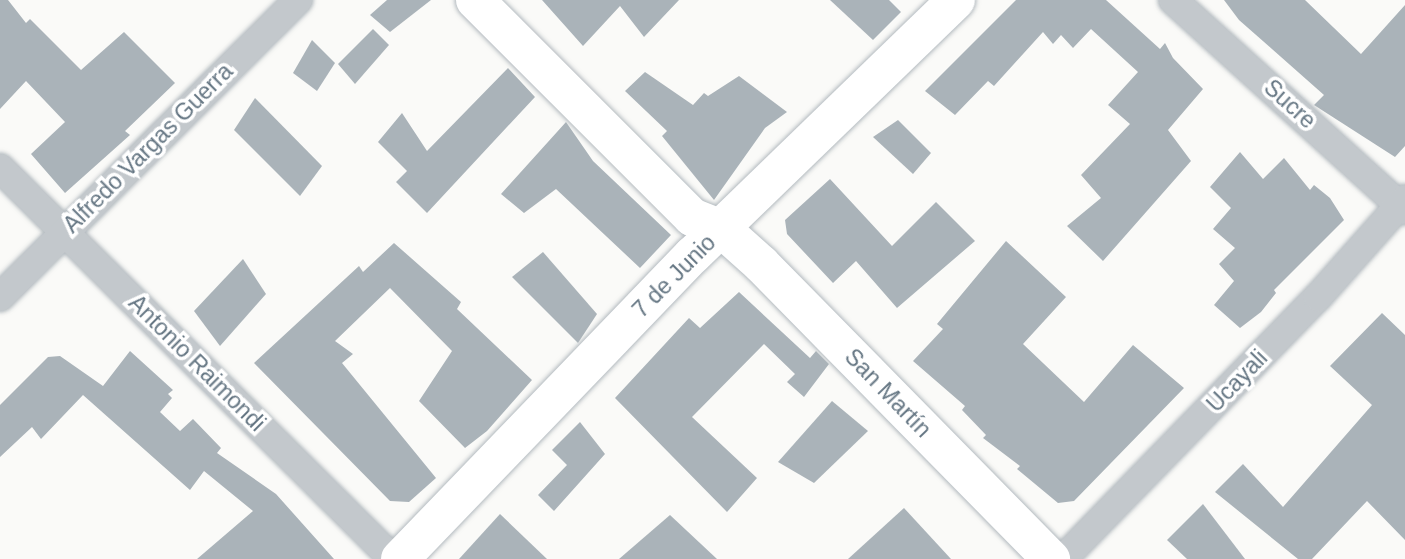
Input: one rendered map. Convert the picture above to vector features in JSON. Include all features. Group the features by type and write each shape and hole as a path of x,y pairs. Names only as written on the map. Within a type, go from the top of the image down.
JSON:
{"main road":[{"name":"San Martín","path":"475,0 692,217 722,229"},
{"name":"San Martín","path":"512,0 709,200 722,229 1051,559"},
{"name":"7 de Junio","path":"400,559 722,229 956,0"}],"street":[{"name":"Alfredo Vargas Guerra","path":"0,297 298,0"},
{"name":"Sucre","path":"1173,0 1403,205"},
{"name":"Antonio Raimondi","path":"0,168 393,559"},
{"name":"Ucayali","path":"1063,559 1318,297 1403,205"}],"building":[{"path":"0,0 8,0 26,23 30,19 81,70 124,32 175,83 125,131 130,135 65,193 31,154 65,122 26,81 0,109"},
{"path":"387,0 431,0 390,32 370,15"},
{"path":"542,0 679,0 644,37 620,6 583,46"},
{"path":"830,0 889,0 901,12 873,40"},
{"path":"1016,0 1106,0 1160,49 1165,43 1173,58 1203,89 1168,130 1191,161 1103,261 1067,226 1101,198 1081,175 1130,124 1108,105 1138,72 1091,29 1073,48 1061,35 1053,44 1043,32 994,86 988,81 955,115 925,91"},
{"path":"1224,0 1305,0 1361,54 1405,5 1405,146 1395,157 1314,105 1324,95 1239,20"},
{"path":"373,29 389,45 355,84 338,64"},
{"path":"312,40 335,63 317,91 293,73"},
{"path":"508,68 535,97 427,213 396,182 407,171 378,142 402,113 427,151"},
{"path":"645,72 693,105 704,93 708,96 739,76 787,112 765,128 714,200 662,136 667,131 625,91"},
{"path":"255,98 322,166 300,196 234,130"},
{"path":"898,120 931,153 913,174 873,137"},
{"path":"566,122 593,161 671,235 640,268 556,189 524,213 501,194"},
{"path":"1240,152 1263,179 1284,158 1310,190 1314,185 1330,198 1344,220 1274,290 1276,293 1261,312 1240,328 1214,305 1234,281 1219,264 1235,248 1213,229 1231,208 1210,187"},
{"path":"830,179 892,246 936,202 975,241 897,308 856,261 833,283 787,234 785,220"},
{"path":"1006,241 1066,297 1023,344 1084,402 1133,345 1184,388 1074,501 1058,503 1017,469 1020,466 983,438 986,435 962,410 965,406 913,361 943,329 937,324"},
{"path":"394,243 461,302 457,309 532,380 487,431 465,448 419,401 452,351 390,288 335,341 353,354 342,363 436,478 409,502 390,501 254,363 359,266 363,272"},
{"path":"543,252 597,314 578,343 512,277"},
{"path":"243,259 266,294 220,346 194,311"},
{"path":"739,292 810,358 816,351 829,364 804,397 787,382 795,374 764,344 692,417 757,478 727,512 615,398 689,318 700,328"},
{"path":"1382,313 1405,335 1405,540 1367,501 1312,559 1298,559 1215,492 1243,464 1283,507 1372,405 1330,366"},
{"path":"130,351 173,390 168,394 172,398 160,412 180,431 193,419 221,448 217,453 276,494 334,559 197,559 253,511 204,471 190,490 83,395 41,439 32,427 0,457 0,405 48,357 60,356 103,386"},
{"path":"832,401 868,431 814,483 778,462"},
{"path":"580,422 605,454 554,511 538,495 567,465 552,450"},
{"path":"1203,504 1245,559 1187,559 1167,540"},
{"path":"904,508 951,559 848,559"},
{"path":"500,514 547,559 459,559"},
{"path":"670,515 717,559 619,559"}]}
